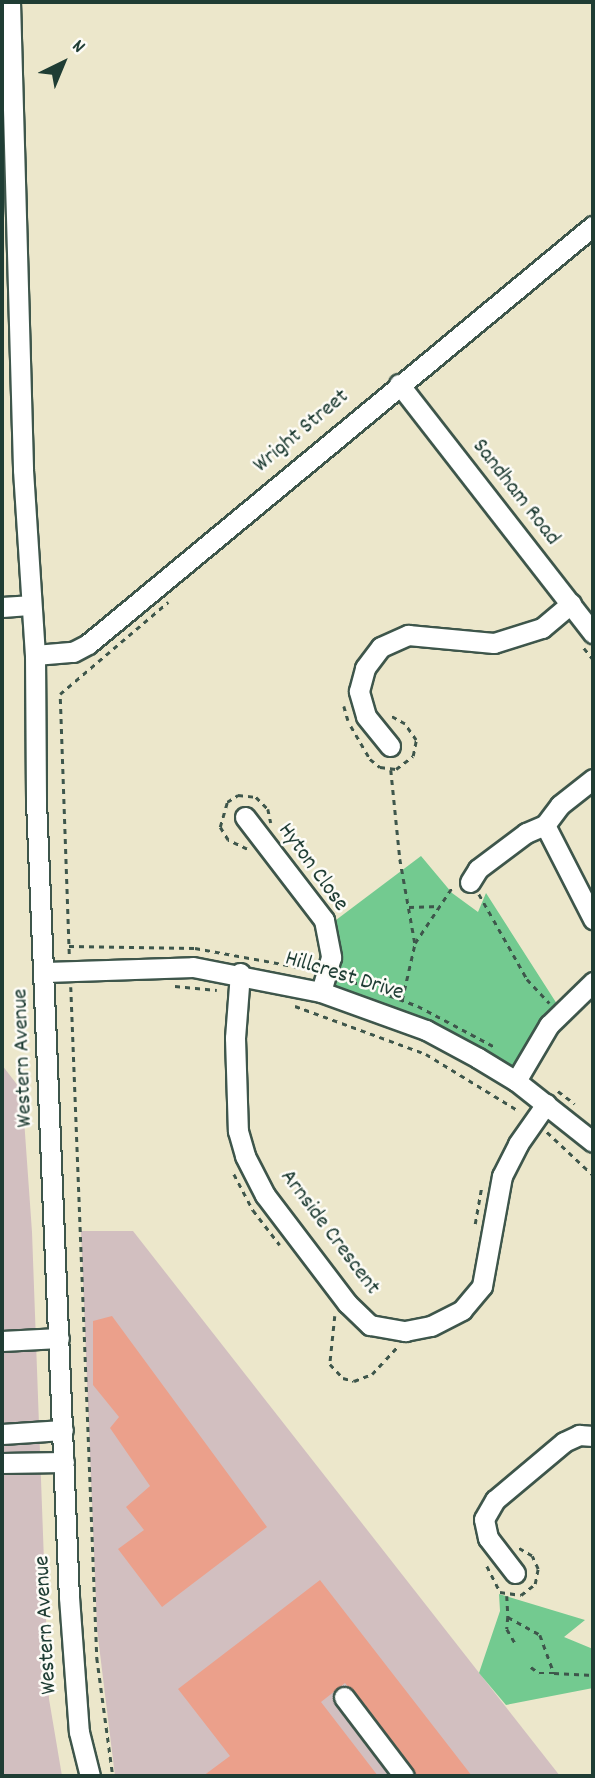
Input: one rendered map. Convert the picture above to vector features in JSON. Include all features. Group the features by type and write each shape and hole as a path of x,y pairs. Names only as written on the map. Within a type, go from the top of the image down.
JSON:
{"street":[{"name":"Western Avenue","path":"10,2 29,606 35,655 36,801 46,972 64,1462 75,1692 90,1776"},
{"name":"Wright Street","path":"35,655 73,652 88,644 593,226"},
{"name":"Sandham Road","path":"399,384 593,633"},
{"path":"390,747 366,716 359,691 365,668 381,648 408,635 494,643 542,628 571,604"},
{"path":"2,607 29,606"},
{"path":"470,882 478,869 526,833 545,825 560,805 593,779"},
{"name":"Hyton Close","path":"245,817 324,920 331,957 321,992"},
{"path":"545,825 593,919"},
{"name":"Hillcrest Drive","path":"46,972 74,982 151,966 239,983 321,992 426,1030 516,1081 593,1142"},
{"path":"516,1081 558,1014 593,982"},
{"name":"Arnside Crescent","path":"239,983 238,1131 245,1156 265,1195 348,1303 370,1325 405,1331 432,1326 462,1310 482,1286 502,1176 546,1104"},
{"path":"2,1341 60,1338"},
{"path":"2,1434 63,1430"},
{"path":"515,1573 488,1538 484,1519 495,1500 564,1442 579,1435 593,1436"},
{"path":"2,1463 64,1462"},
{"path":"344,1697 404,1776"}],"path":[{"path":"113,1776 97,1658 74,982 60,694 173,597"},
{"path":"343,701 347,718 370,759 391,770"},
{"path":"386,713 405,724 416,740 413,756 391,770"},
{"path":"391,770 415,943"},
{"path":"402,1000 415,943 455,883 470,882 527,979 558,1014"},
{"path":"409,907 440,906"},
{"path":"171,985 239,983"},
{"path":"287,1003 324,1013 426,1054 535,1125 593,1175"},
{"path":"513,1122 535,1125"},
{"path":"229,1163 253,1210 280,1246"},
{"path":"474,1234 482,1186"},
{"path":"330,1309 337,1322 330,1364 343,1378 363,1379 388,1352 409,1346"},
{"path":"485,1562 495,1588 507,1596 529,1590 538,1569 526,1551 509,1545"},
{"path":"507,1596 508,1617 515,1643"},
{"path":"508,1617 540,1635 554,1673"},
{"path":"531,1667 539,1673 593,1675"}],"shaded area":[{"path":"2,1065 22,1091 32,1232 49,1699 62,1776 2,1776"},
{"path":"81,1231 133,1231 560,1776 115,1776 97,1629"}],"green space":[{"path":"421,856 452,893 478,912 486,893 557,1004 513,1070 434,1022 332,985 341,953 336,920"},
{"path":"499,1594 585,1620 564,1637 593,1649 593,1688 506,1705 479,1673 500,1611"}],"building":[{"path":"112,1316 267,1527 162,1607 118,1549 144,1530 126,1507 150,1486 110,1428 119,1417 93,1385 93,1321"},
{"path":"320,1580 472,1776 417,1776 345,1683 321,1702 378,1776 203,1776 230,1756 178,1689"}]}
